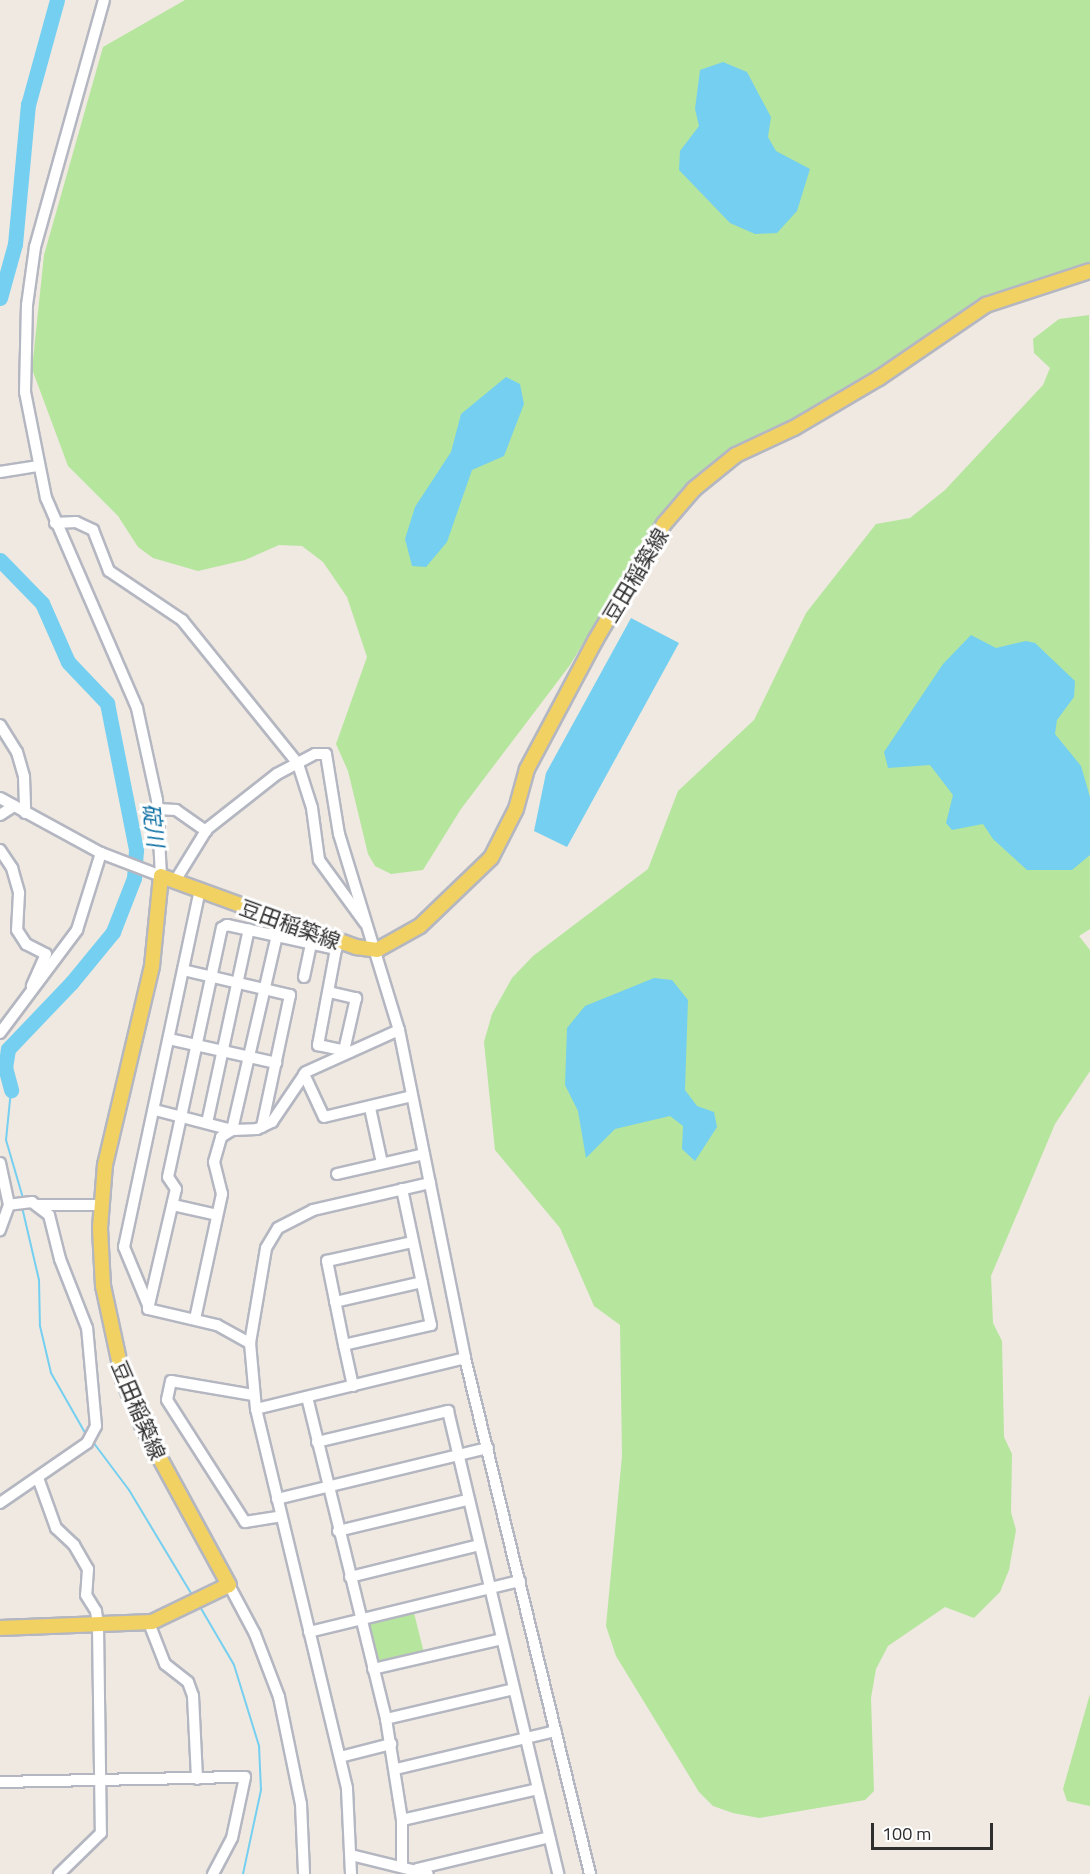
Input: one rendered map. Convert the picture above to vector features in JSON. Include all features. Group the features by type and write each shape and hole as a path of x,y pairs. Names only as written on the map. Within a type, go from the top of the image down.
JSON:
{"main road":[{"name":"豆田稲築線","path":"229,1585 168,1476 123,1379 103,1286 101,1205 111,1127 152,966 155,873 337,946 377,950 420,926 491,858 516,809 527,769 595,641 664,524 694,489 736,455 794,428 870,384 986,305 1090,271"},
{"path":"0,1628 98,1626 150,1622 229,1585"}],"street":[{"path":"0,798 101,853 155,873 158,809 137,708 55,523 36,466 25,392 31,273 104,0"},
{"path":"0,472 36,466"},
{"path":"55,523 76,522 93,530 109,571 182,620 298,764 312,808 319,860 371,932"},
{"path":"0,725 9,735 24,777 25,813"},
{"path":"175,881 206,831 277,774 315,754 326,754 337,825 377,950 399,1030 465,1358 590,1874"},
{"path":"0,815 14,806"},
{"path":"158,809 176,810 206,831"},
{"path":"0,850 12,868 19,893 17,930 26,944 46,954 31,991"},
{"path":"0,1033 79,927 101,853"},
{"path":"148,1309 124,1247 200,890"},
{"path":"148,1309 176,1189 168,1177 222,928 249,929 337,946 318,1045 347,1051"},
{"path":"207,1123 249,929"},
{"path":"195,1319 222,1194 214,1162 221,1137 232,1130 277,935"},
{"path":"304,977 312,943"},
{"path":"183,970 290,995 262,1127"},
{"path":"329,992 356,998 347,1051"},
{"path":"155,1110 232,1130 262,1127 272,1122 304,1074 347,1051 399,1030"},
{"path":"169,1040 276,1063"},
{"path":"304,1074 324,1117 370,1108 412,1096"},
{"path":"370,1108 382,1163"},
{"path":"337,1174 424,1154"},
{"path":"0,1163 9,1205 0,1230"},
{"path":"351,1874 340,1757 256,1409 250,1343 266,1248 278,1228 313,1210 430,1183"},
{"path":"344,1345 431,1325 402,1190"},
{"path":"9,1205 25,1202 39,1205 101,1205"},
{"path":"0,1503 87,1443 96,1426 87,1328 60,1259 49,1215 39,1205"},
{"path":"173,1205 218,1215"},
{"path":"352,1386 327,1261 413,1242"},
{"path":"335,1302 422,1282"},
{"path":"148,1309 195,1319 250,1343"},
{"path":"256,1409 465,1358"},
{"path":"253,1395 171,1381 167,1400 245,1522 281,1516"},
{"path":"307,1397 338,1532 386,1719 396,1769 402,1820 402,1865"},
{"path":"317,1442 448,1411 467,1500 558,1874"},
{"path":"277,1499 488,1448"},
{"path":"38,1478 56,1528 74,1545 88,1569 86,1595 96,1611 98,1626 101,1833 59,1874"},
{"path":"338,1532 467,1500"},
{"path":"350,1576 479,1545"},
{"path":"309,1632 520,1581"},
{"path":"229,1585 255,1634 279,1697 301,1804 304,1874"},
{"path":"150,1622 165,1664 188,1682 193,1696 198,1779"},
{"path":"373,1669 502,1639"},
{"path":"386,1719 514,1689"},
{"path":"396,1769 556,1731"},
{"path":"340,1757 391,1744"},
{"path":"0,1782 245,1778 232,1838 213,1874"},
{"path":"402,1820 538,1789"},
{"path":"351,1855 423,1871 549,1837"}],"green space":[{"path":"185,0 1090,0 1090,268 985,302 874,378 700,474 654,526 570,665 461,809 423,870 391,874 375,866 368,854 348,771 336,744 367,657 347,597 323,562 302,546 279,545 245,560 198,571 153,558 138,547 118,516 68,466 32,369 44,255 103,47"},
{"path":"1089,315 1090,929 1079,936 1090,950 1090,1071 1055,1124 991,1276 993,1323 1002,1341 1004,1437 1012,1454 1011,1512 1016,1530 1009,1570 1000,1592 974,1618 945,1607 888,1646 876,1669 871,1698 874,1791 865,1800 759,1818 733,1813 713,1806 699,1792 616,1656 606,1626 622,1456 620,1325 594,1306 560,1228 495,1150 484,1042 492,1014 512,978 533,956 648,869 678,791 754,720 806,613 876,524 910,518 945,490 1043,385 1050,368 1034,353 1033,339 1059,319"},
{"path":"414,1613 424,1654 377,1666 366,1625"},
{"path":"1090,1694 1090,1806 1067,1801 1063,1789"}],"water":[{"path":"723,62 747,72 771,117 768,137 776,151 810,169 797,211 777,233 755,234 730,223 679,170 680,151 699,126 695,109 700,70"},
{"path":"506,377 520,384 524,404 504,456 472,470 447,542 426,567 412,566 405,539 415,507 451,452 461,414"},
{"path":"631,618 679,643 567,847 534,831 546,773"},
{"path":"971,635 996,648 1026,641 1035,643 1075,681 1074,697 1057,720 1055,734 1081,766 1090,797 1090,855 1072,870 1027,870 993,839 983,824 952,830 946,823 953,795 930,765 888,768 884,752 943,664"},
{"path":"654,978 672,980 688,1000 685,1090 697,1106 714,1112 717,1127 695,1161 682,1149 683,1126 670,1116 615,1129 586,1158 578,1111 565,1085 567,1028 585,1006"}],"waterway":[{"name":"碇川","path":"0,298 15,244 28,105 57,0"},
{"name":"碇川","path":"0,560 42,603 68,662 107,703 136,850 134,878 113,932 72,982 8,1049 5,1067 11,1090"},
{"path":"11,1090 6,1140 23,1198"},
{"path":"22,1207 39,1280 40,1326 51,1373 87,1436"},
{"path":"93,1442 129,1490 194,1598"},
{"path":"199,1605 234,1665 259,1746 261,1790 243,1874"}]}
